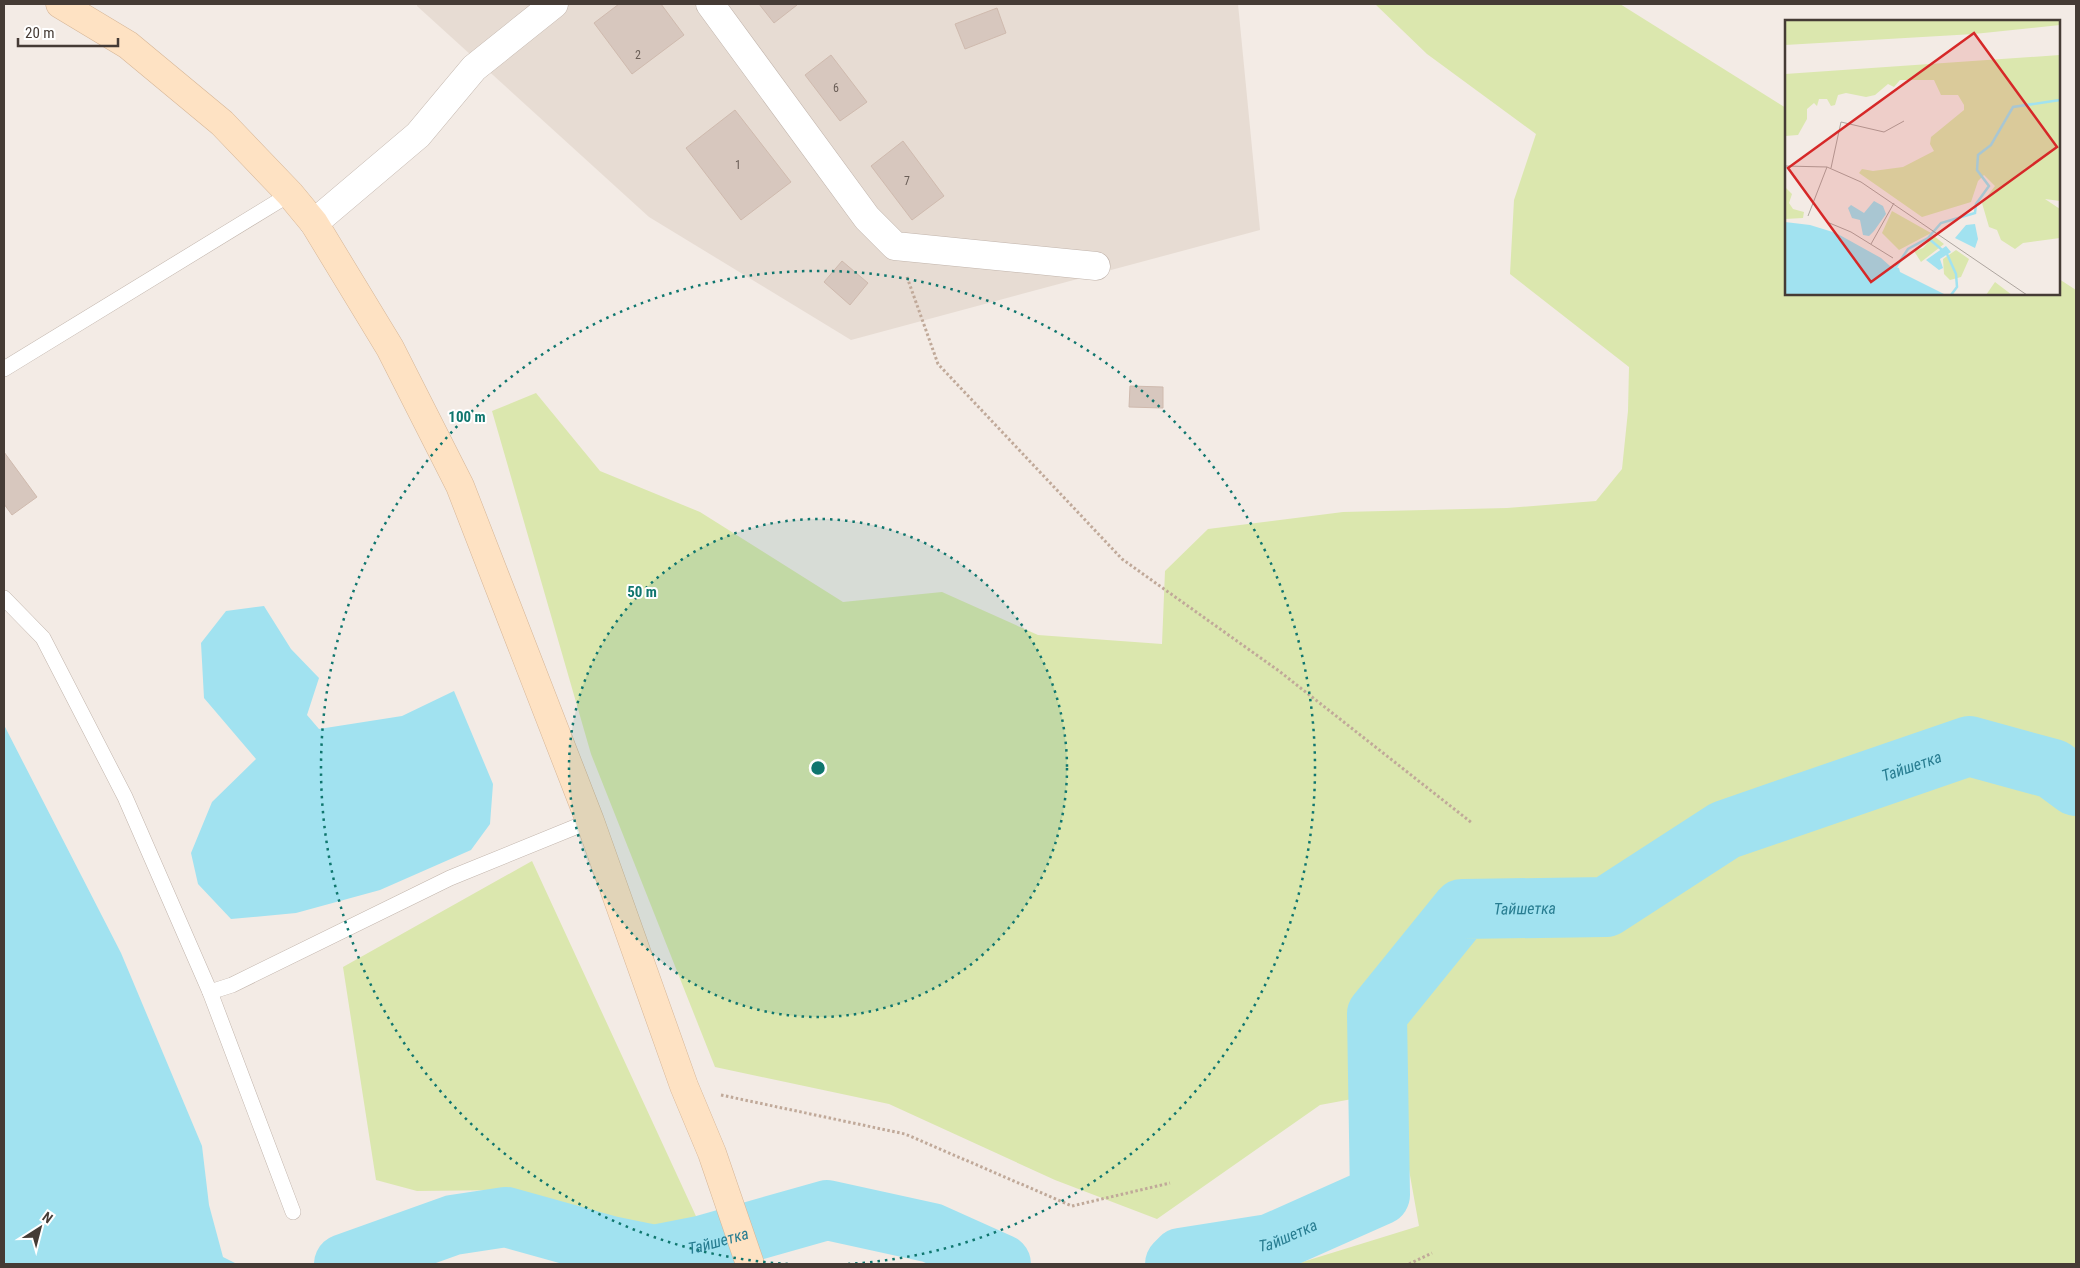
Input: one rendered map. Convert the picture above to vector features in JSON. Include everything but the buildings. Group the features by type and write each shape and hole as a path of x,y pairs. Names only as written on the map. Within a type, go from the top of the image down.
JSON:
{"main road":[{"path":"60,4 128,45 222,123 290,194 314,223 390,348 460,486 590,821 684,1086 712,1153 750,1264"}],"street":[{"path":"314,223 418,135 474,68 554,4"},
{"path":"710,4 867,218 895,246 1096,266"}],"lane":[{"path":"4,370 290,194"},
{"path":"4,598 43,638 126,797 210,992 293,1212"},
{"path":"210,992 232,985 450,878 590,821"}],"path":[{"path":"895,246 938,364 1122,559 1279,671 1472,823"},
{"path":"684,1086 905,1134 1072,1206 1170,1183"},
{"path":"1409,1264 1432,1254"}],"shaded area":[{"path":"417,4 1238,4 1260,230 851,340 649,217"}],"green space":[{"path":"1375,4 1620,4 1785,107 1785,295 2060,295 2060,280 2076,290 2076,1264 1296,1264 1419,1226 1395,1091 1320,1105 1157,1219 1055,1180 889,1104 715,1067 591,754 492,411 536,393 600,471 700,512 843,602 942,592 1038,635 1162,644 1165,571 1208,529 1343,512 1507,508 1596,501 1622,469 1628,411 1629,367 1510,274 1514,200 1536,134 1427,54"},
{"path":"532,861 701,1227 643,1241 552,1204 505,1190 417,1191 376,1180 343,967"}],"water":[{"path":"264,606 291,649 319,678 307,715 319,729 402,716 454,691 493,784 490,824 471,850 380,890 296,913 231,919 198,884 191,853 212,802 256,759 204,698 201,643 226,611"},
{"path":"4,725 121,953 202,1146 209,1205 223,1257 237,1264 4,1264"}],"waterway":[{"name":"Тайшетка","path":"1175,1264 1181,1258 1270,1244 1380,1195 1377,1014 1462,909 1606,907 1725,830 1969,746 2053,769 2076,786"},
{"name":"Тайшетка","path":"344,1264 453,1225 506,1217 610,1246 654,1255 700,1246 827,1210 932,1233 1001,1264"}]}
